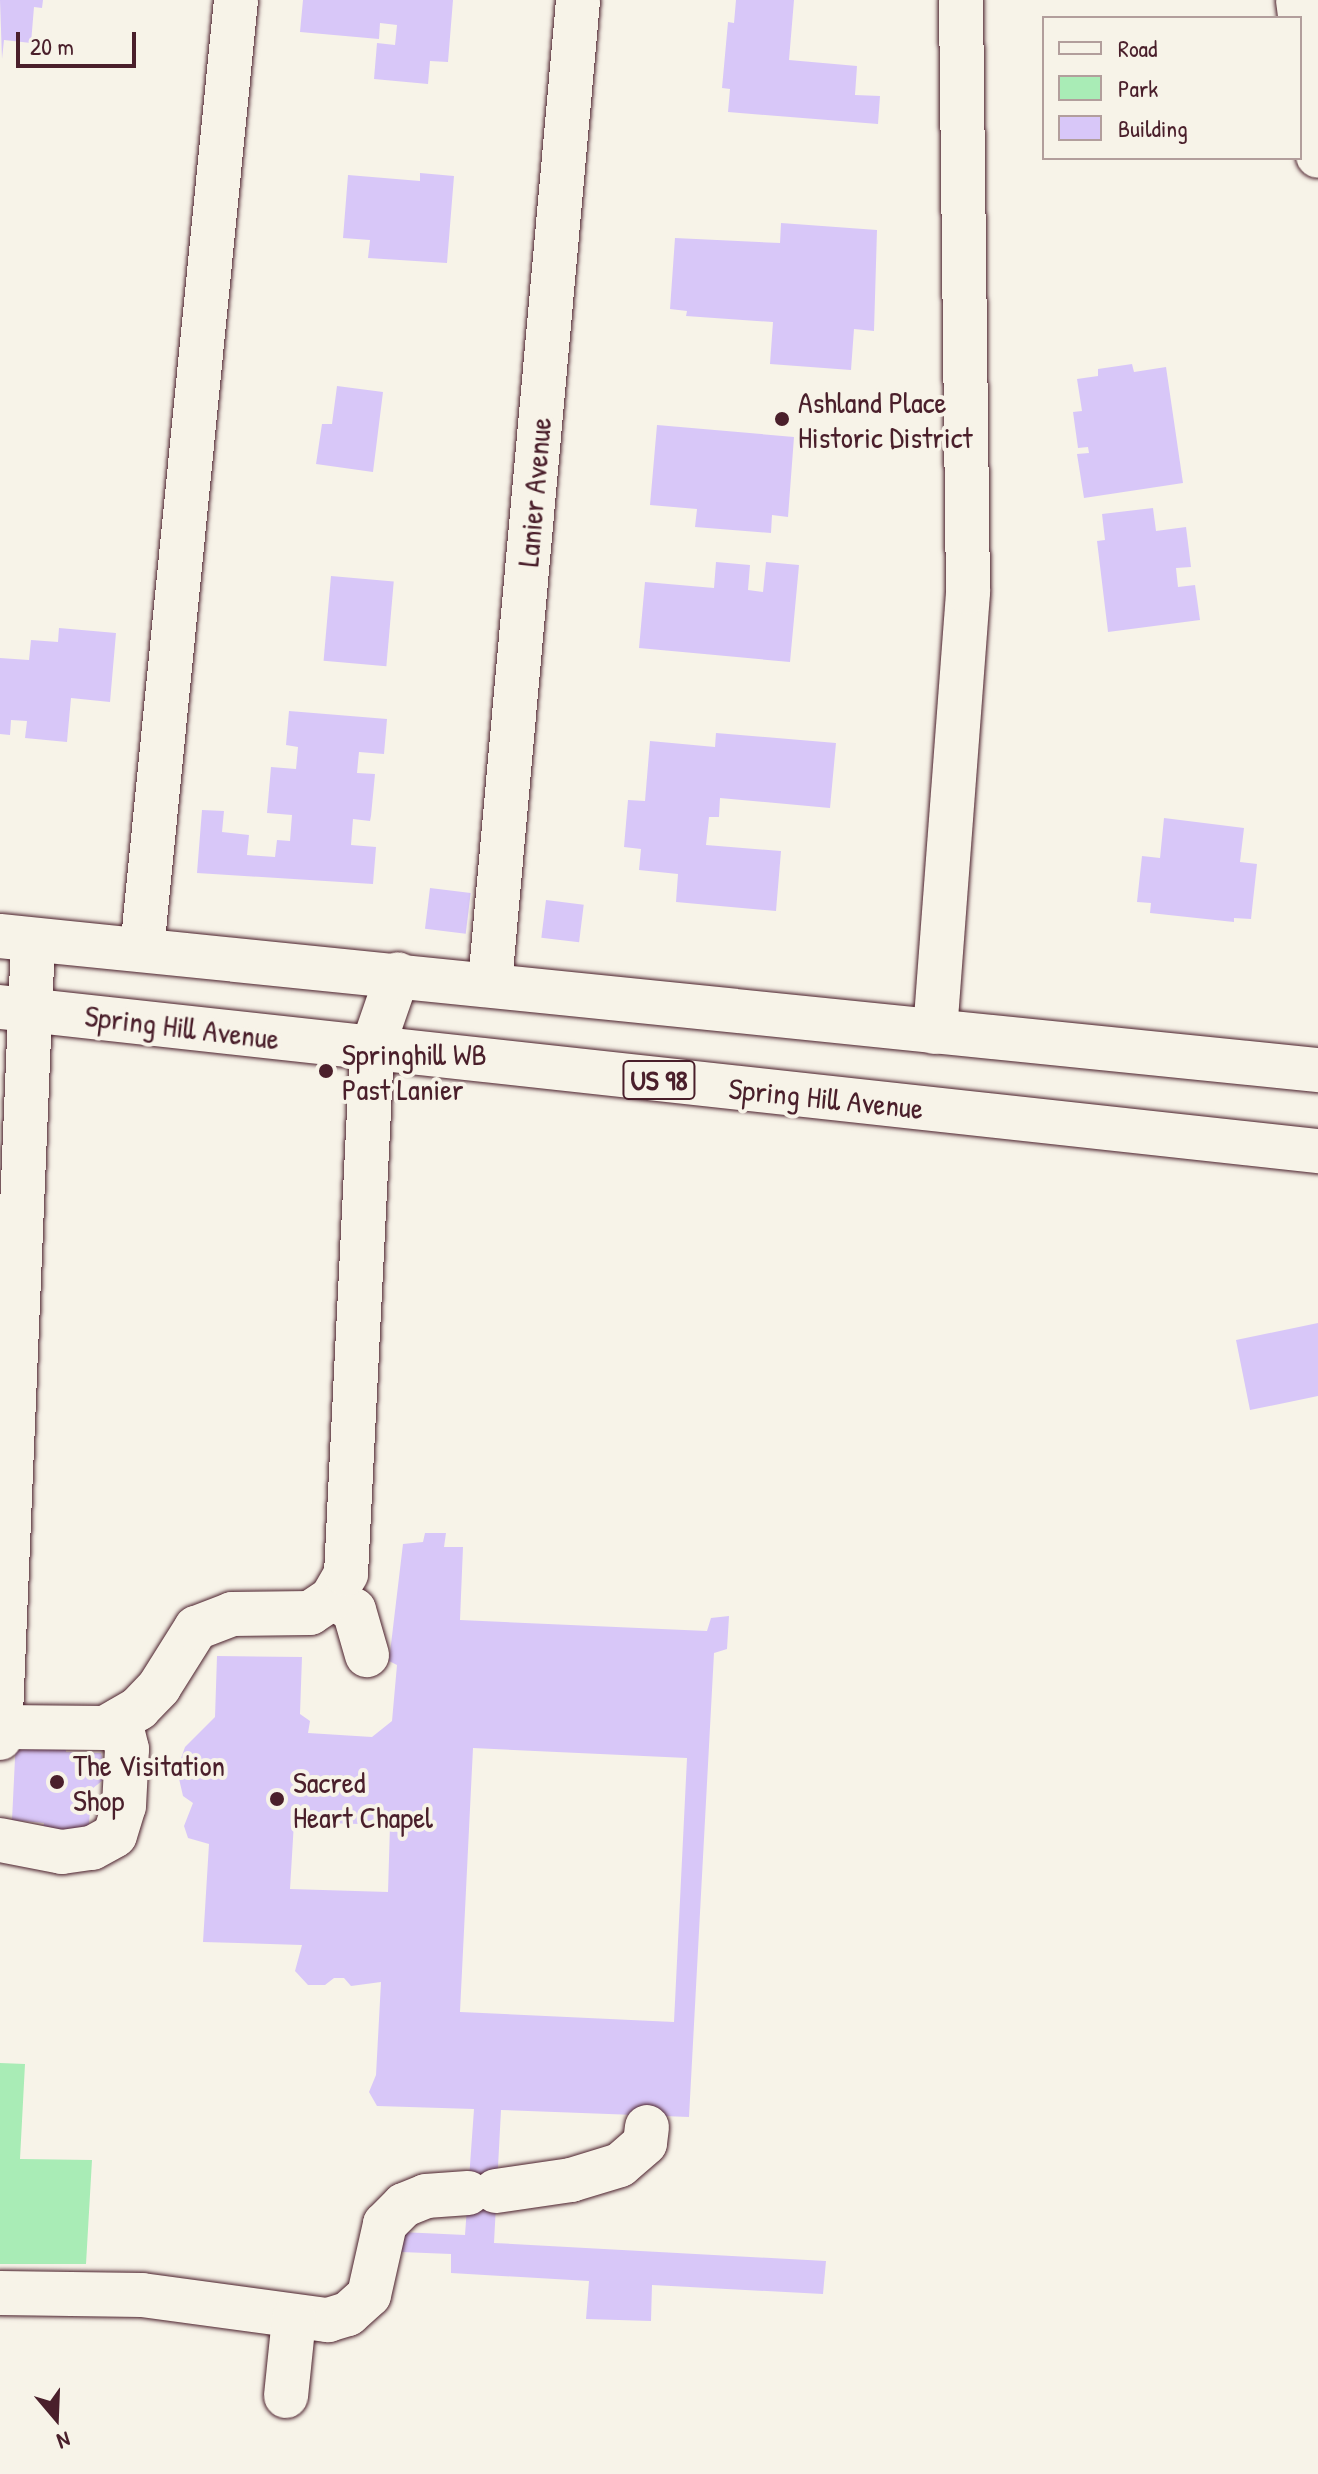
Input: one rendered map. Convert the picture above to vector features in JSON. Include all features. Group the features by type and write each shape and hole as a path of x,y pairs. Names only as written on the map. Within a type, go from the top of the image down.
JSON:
{"main road":[{"path":"142,950 236,0"},
{"name":"Lanier Avenue","path":"490,983 578,0"},
{"path":"935,1032 968,592 961,0"},
{"path":"1302,31 1318,156"},
{"path":"398,974 372,1049 346,1574 332,1598 310,1613 232,1614 196,1628 159,1687 120,1720 105,1728 2,1733 16,938 398,974 490,983 1318,1070"},
{"name":"Spring Hill Avenue","path":"15,1008 1318,1151"},
{"path":"332,1598 354,1610 367,1655"},
{"path":"0,1840 62,1852 92,1848 115,1835 124,1806 127,1749 120,1720"},
{"path":"0,2293 142,2295 294,2318 328,2320 362,2305 375,2279 377,2245 385,2224 404,2205 426,2196 571,2180 620,2165 645,2143 647,2127"},
{"path":"286,2396 294,2318"}],"green space":[{"path":"0,2063 25,2064 20,2159 92,2160 86,2264 0,2264"}],"building":[{"path":"0,0 43,0 42,8 34,7 31,43 4,40 2,59"},
{"path":"303,0 453,0 448,62 430,61 428,84 374,79 377,43 395,45 397,25 380,23 379,39 300,32"},
{"path":"736,0 794,0 789,60 857,66 855,95 880,96 878,124 728,112 730,89 722,88 728,22 734,23"},
{"path":"420,173 454,176 447,263 368,258 370,240 343,238 348,175 420,181"},
{"path":"781,223 877,230 874,331 854,329 851,370 770,364 773,322 686,316 687,311 670,309 675,238 780,243"},
{"path":"1132,364 1134,372 1166,367 1183,483 1084,498 1077,454 1089,453 1088,447 1078,448 1073,412 1082,411 1077,379 1098,376 1098,369"},
{"path":"337,386 383,392 373,472 316,464 322,424 332,424"},
{"path":"657,425 794,437 788,517 772,515 771,533 695,527 697,509 650,505"},
{"path":"1153,508 1156,531 1186,527 1191,567 1176,568 1178,587 1195,585 1200,620 1108,632 1097,541 1105,540 1102,514"},
{"path":"716,562 750,565 748,590 763,592 766,562 799,565 790,662 639,648 645,582 714,588"},
{"path":"331,576 394,581 386,666 324,661"},
{"path":"59,628 116,633 110,702 71,698 67,742 25,738 27,721 11,720 10,735 0,734 0,658 29,660 31,640 58,642"},
{"path":"289,711 387,719 384,754 359,752 357,773 375,774 370,821 353,819 351,845 376,847 373,884 197,873 202,810 224,811 222,832 249,835 247,855 275,857 277,840 290,841 292,815 267,813 271,767 296,769 298,747 286,745"},
{"path":"716,733 836,743 830,808 720,798 719,817 709,817 706,845 781,851 776,911 676,902 678,874 639,870 641,849 624,847 628,800 645,801 650,741 715,747"},
{"path":"1164,818 1244,828 1240,862 1257,864 1251,919 1234,918 1234,922 1150,913 1151,903 1137,902 1142,856 1160,858"},
{"path":"430,888 471,893 466,934 425,929"},
{"path":"546,900 584,905 579,942 541,938"},
{"path":"1318,1323 1318,1396 1250,1410 1236,1340"},
{"path":"425,1533 446,1533 444,1547 463,1547 460,1620 707,1631 711,1618 729,1616 727,1649 714,1653 689,2117 501,2110 494,2243 826,2261 823,2294 652,2285 651,2321 586,2319 589,2281 451,2273 451,2254 401,2252 401,2232 465,2235 474,2109 377,2106 369,2092 376,2075 381,1982 351,1986 344,1978 334,1978 325,1985 308,1985 295,1971 302,1945 203,1942 209,1844 188,1838 184,1826 193,1803 183,1796 177,1770 185,1747 215,1717 217,1656 302,1657 300,1714 310,1721 308,1733 372,1737 392,1721 397,1665 389,1661 403,1544 423,1542","holes":["473,1748 687,1758 674,2022 460,2012","294,1822 390,1825 388,1892 290,1889"]},
{"name":"The Visitation Shop","path":"16,1738 65,1740 66,1752 101,1753 108,1776 92,1789 88,1834 43,1833 44,1823 12,1820"}],"place":[{"name":"Ashland Place Historic District","path":"782,419"},
{"name":"Springhill WB Past Lanier","path":"326,1071"},
{"name":"The Visitation Shop","path":"57,1782"},
{"name":"Sacred Heart Chapel","path":"277,1799"}]}
